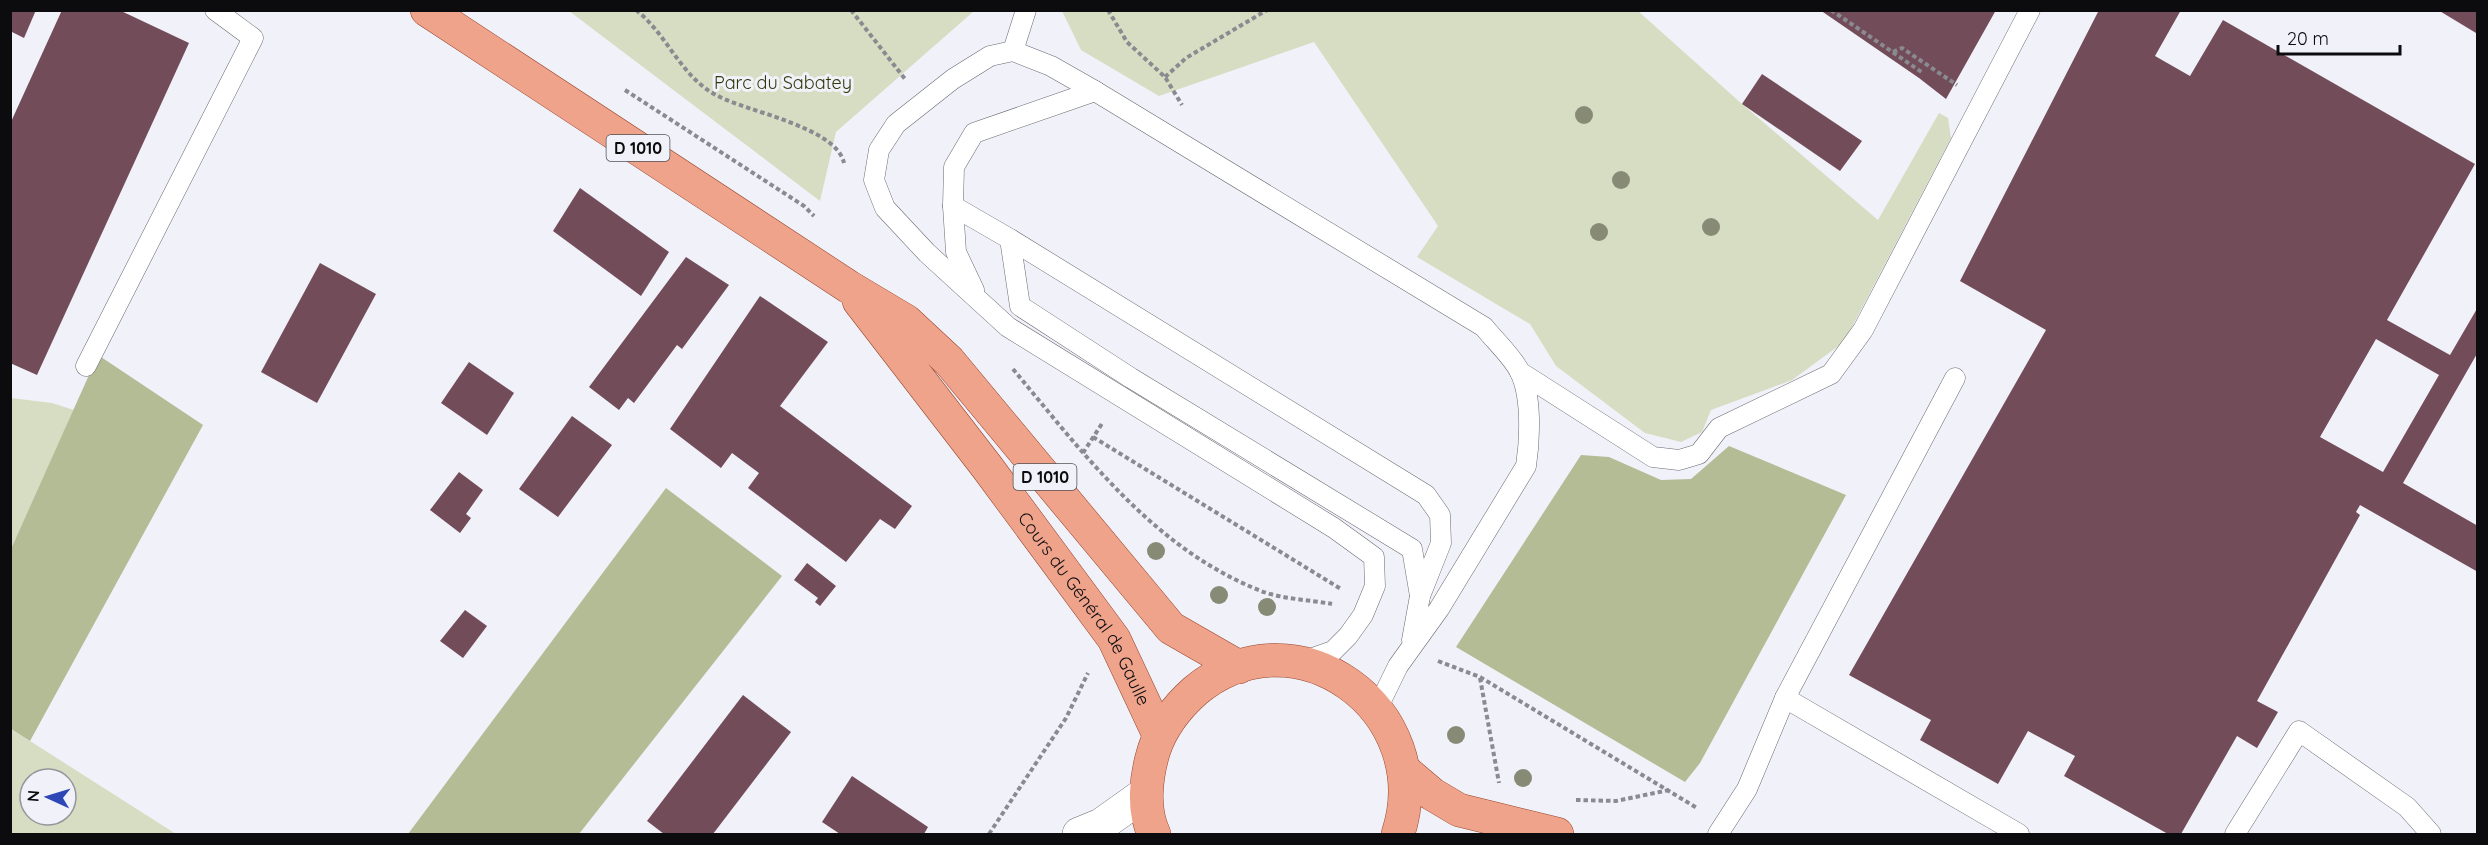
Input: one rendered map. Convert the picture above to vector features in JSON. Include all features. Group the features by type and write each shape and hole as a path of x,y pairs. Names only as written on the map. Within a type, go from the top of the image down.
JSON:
{"main road":[{"name":"Cours du Général de Gaulle","path":"427,10 849,287 906,321 949,361 1171,628 1239,667"},
{"name":"Cours du Général de Gaulle","path":"849,287 987,467 1114,639 1159,735"},
{"path":"1154,834 1146,793 1150,763 1159,735 1179,705 1207,682 1239,667 1270,662 1299,663 1329,672 1355,688 1377,709 1395,738 1405,771 1405,812 1398,834"},
{"path":"1405,771 1432,794 1459,810 1514,826 1557,834"}],"street":[{"path":"1079,834 1101,825 1146,793"}],"lane":[{"path":"86,366 253,38 214,10"},
{"path":"1013,51 1026,10"},
{"path":"1299,663 1333,651 1363,615 1376,586 1374,557 1334,528 1008,327 979,301 927,253 885,208 874,180 879,150 896,124 953,79 990,56 1013,51 1051,66 1484,327 1520,372 1653,457 1679,460 1699,454 1719,428 1831,374 1863,330 2030,10"},
{"path":"979,301 956,252 953,206 954,167 974,133 1095,91"},
{"path":"953,206 1426,495 1440,515 1441,543 1420,596 1411,646"},
{"path":"1010,239 1020,306 1131,378 1413,549 1420,596"},
{"path":"1377,709 1398,666 1439,609 1526,466 1529,441 1528,411 1520,372"},
{"path":"1718,834 1748,789 1785,698 1954,378"},
{"path":"1785,698 2019,834"},
{"path":"2235,834 2299,731 2407,807 2431,834"}],"path":[{"path":"1108,10 1127,42 1165,77 1172,92 1185,108"},
{"path":"1165,77 1186,58 1267,10"},
{"path":"1831,10 1923,73"},
{"path":"1892,52 1902,48 1983,102"},
{"path":"1083,453 1120,396"},
{"path":"1094,437 1344,591 1341,598"},
{"path":"1331,613 1338,605"},
{"path":"989,834 1066,718 1089,671"},
{"path":"1480,677 1499,783 1506,789"},
{"path":"1568,798 1616,801 1671,790"}],"green space":[{"name":"Parc du Sabatey","path":"569,11 974,11 836,132 820,201"},
{"path":"1062,11 1638,11 1742,104 1878,220 1939,113 1948,118 1951,138 1844,342 1792,380 1711,410 1702,432 1681,442 1645,433 1556,366 1530,324 1417,257 1438,226 1314,42 1159,96 1081,50"},
{"path":"98,355 203,425 30,741 11,729 11,549"},
{"path":"11,398 52,403 74,410 11,549"},
{"path":"1729,446 1846,495 1700,763 1685,782 1456,647 1581,455 1609,457 1661,480 1691,479"},
{"path":"666,488 782,576 579,834 408,834"},
{"path":"10,729 71,767 18,767 18,827 78,827 78,772 176,834 11,834"}],"building":[{"path":"10,10 36,10 24,38 10,31"},
{"path":"62,10 119,10 189,43 37,375 10,363 10,124"},
{"path":"1820,10 1996,10 1946,99"},
{"path":"2099,10 2181,10 2155,56 2190,76 2223,20 2475,164 2387,320 2450,355 2478,307 2478,352 2403,483 2478,526 2478,572 2360,505 2356,512 2360,515 2257,701 2278,712 2257,748 2237,736 2181,834 2168,834 2064,776 2075,756 2028,731 1998,784 1920,740 1931,720 1849,675 2046,330 1960,281","holes":["2376,339 2439,375 2383,472 2320,437"]},
{"path":"2438,10 2478,10 2478,31 2476,33"},
{"path":"1762,74 1862,141 1840,171 1742,104"},
{"path":"580,188 669,252 641,296 553,231"},
{"path":"686,257 729,285 682,349 677,345 634,403 628,398 619,410 589,387"},
{"path":"320,263 376,294 317,403 261,372"},
{"path":"760,296 828,342 780,406 912,506 895,529 880,519 846,562 748,488 759,473 732,453 721,468 670,429"},
{"path":"469,362 514,393 487,435 441,403"},
{"path":"572,416 612,445 558,517 519,489"},
{"path":"459,472 483,490 466,514 471,518 460,533 430,510"},
{"path":"807,563 836,586 820,606 815,602 818,598 794,580"},
{"path":"465,610 487,626 463,658 440,641"},
{"path":"743,695 791,732 713,834 664,834 647,821"},
{"path":"852,776 928,827 924,834 840,834 822,822"}]}
